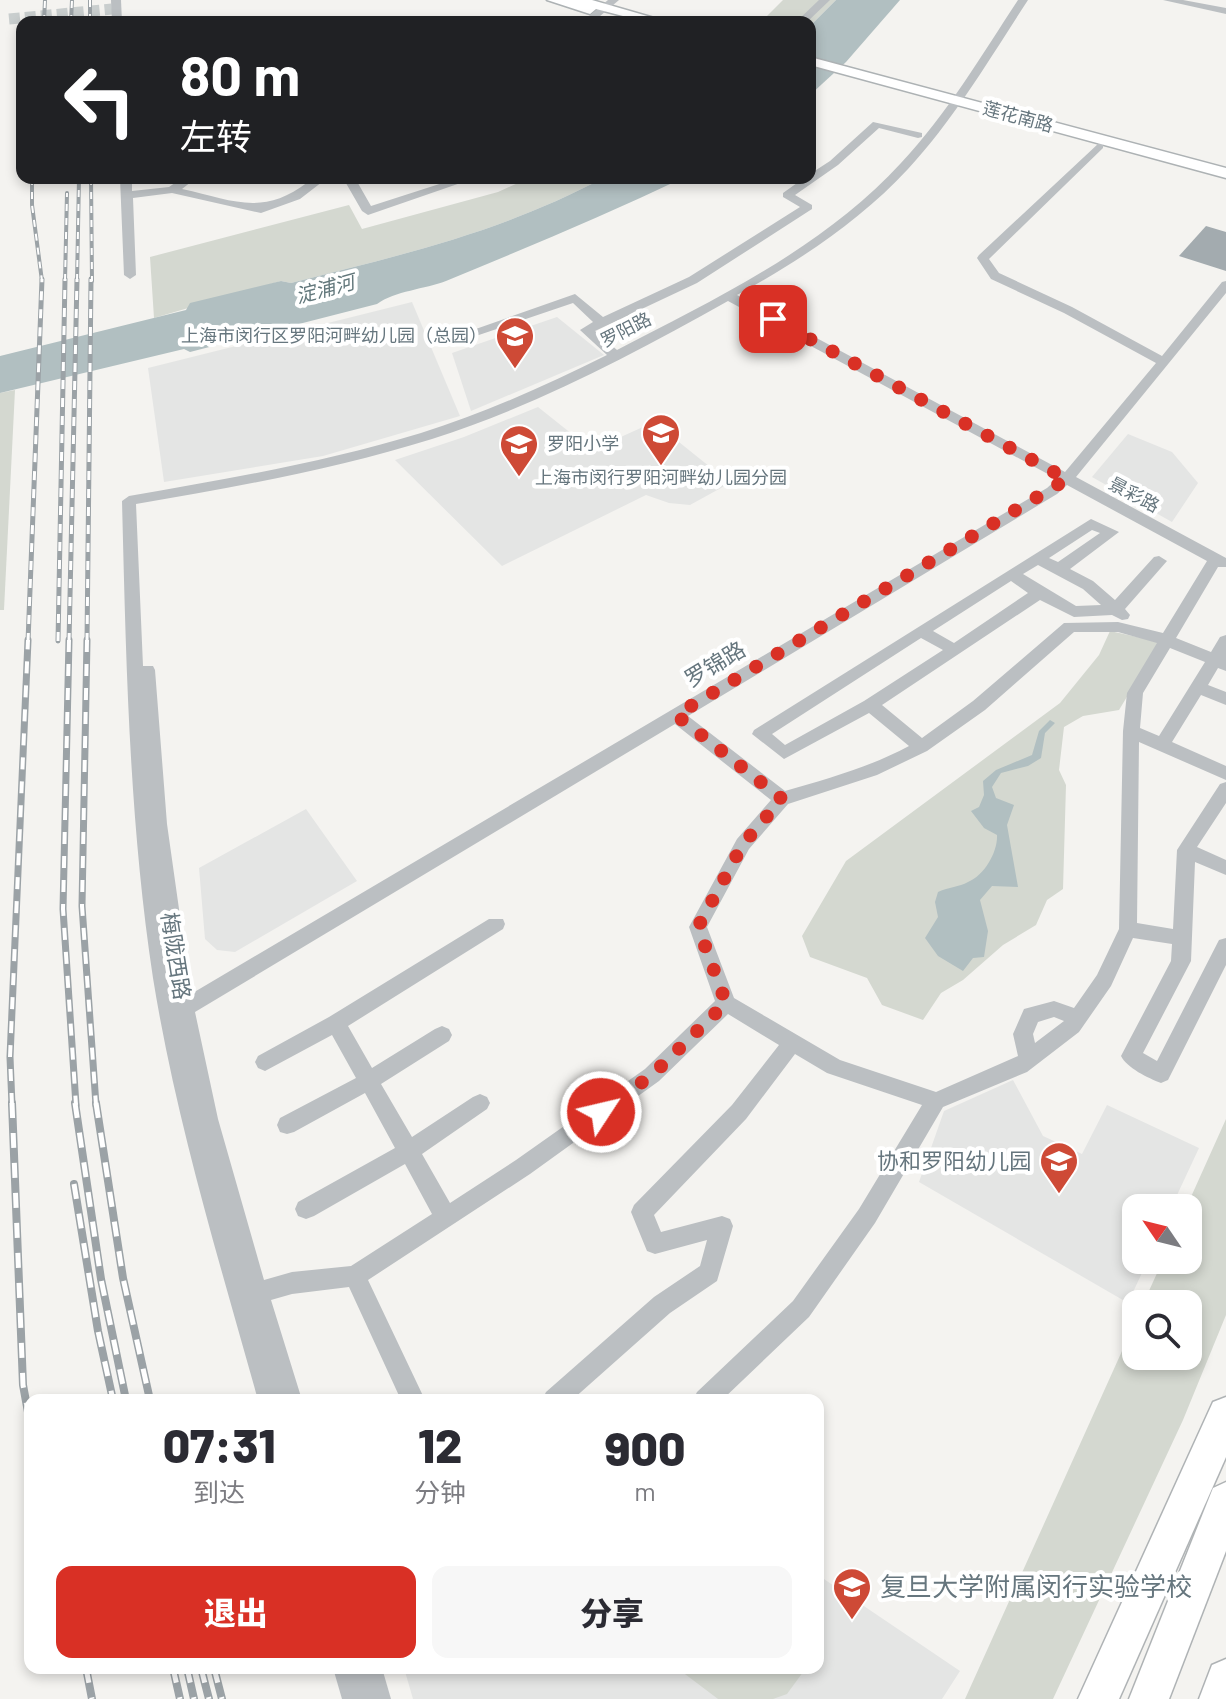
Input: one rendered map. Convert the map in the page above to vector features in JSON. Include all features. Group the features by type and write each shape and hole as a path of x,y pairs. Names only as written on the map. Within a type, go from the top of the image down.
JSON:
{"highway":[{"path":"1098,1699 1226,1415"},
{"path":"1149,1699 1226,1501"},
{"path":"1219,1699 1226,1679"}],"main road":[{"path":"553,0 606,6 624,16"},
{"path":"577,0 640,16"},
{"name":"莲花南路","path":"816,63 841,73 1226,173"},
{"name":"莲花南路","path":"816,70 841,73"},
{"name":"莲花南路","path":"954,103 1226,180"}],"street":[{"path":"808,16 825,0"},
{"name":"罗阳路","path":"134,500 306,468 432,434 504,407 616,356 729,296 821,239 857,212 911,158 954,103 1023,0"},
{"path":"1168,0 1226,11"},
{"path":"816,175 877,124 918,135"},
{"path":"1099,146 983,258 995,276 1068,310 1164,362"},
{"path":"126,184 130,275"},
{"path":"172,190 181,184"},
{"path":"126,195 172,190 188,184"},
{"path":"172,190 261,209 296,197 313,184"},
{"path":"352,184 368,211 451,184"},
{"path":"616,356 586,330 693,280 808,207 787,195 803,184"},
{"name":"罗锦路","path":"177,1013 1067,479 1226,285"},
{"name":"景彩路","path":"729,296 1220,562"},
{"path":"459,337 575,298 602,323"},
{"name":"梅陇西路","path":"134,500 139,619 177,1013 202,1162 268,1394"},
{"path":"1039,593 870,705 784,753 760,734 1091,524 1112,532 1059,569"},
{"path":"1037,558 1088,585 1137,632"},
{"path":"1012,574 1074,612 1116,609 1159,561"},
{"path":"711,1394 801,1309 867,1216 936,1101 1020,1066 1072,1026 1104,980 1128,929 1131,731 1135,693 1220,562"},
{"path":"936,1101 834,1067 726,1003 698,927 743,844 782,799 842,781 921,746 999,690 1070,627 1118,627 1167,640 1220,662"},
{"path":"921,631 955,650"},
{"path":"1162,745 1198,687 1220,662 1226,641"},
{"path":"1198,687 1226,699"},
{"path":"870,705 921,746"},
{"path":"676,715 782,799"},
{"path":"1131,731 1226,773"},
{"path":"1226,789 1186,850 1181,961 1131,1056 1161,1074 1226,946"},
{"path":"1186,850 1226,868"},
{"path":"265,1062 336,1023 496,924"},
{"path":"1128,929 1182,938"},
{"path":"258,1293 292,1283 355,1276 523,1167 652,1075 726,1003"},
{"path":"1029,1059 1023,1034 1031,1015 1054,1009 1078,1018"},
{"name":"梅陇西路","path":"177,1013 288,1394"},
{"path":"336,1023 446,1217"},
{"path":"287,1125 369,1081 442,1035"},
{"path":"561,1394 662,1305 709,1273 722,1226 655,1244 642,1212 739,1112 793,1042"},
{"path":"306,1209 409,1151 480,1103"},
{"path":"355,1276 410,1394"},
{"path":"348,1674 355,1699"},
{"path":"371,1674 378,1699"}],"shaded area":[{"path":"783,0 836,0 816,20 816,16 767,16"},
{"path":"516,184 591,184 527,213 450,240 291,283 281,281 154,318 150,257 349,205 362,229 498,192"},
{"path":"412,302 460,416 323,456 164,482 148,368"},
{"name":"上海市闵行区罗阳河畔幼儿园（总园）","path":"557,317 604,355 471,411 452,353"},
{"path":"15,390 4,610 0,610 0,393"},
{"name":"罗阳小学","path":"538,407 592,450 654,422 730,483 690,505 669,503 646,495 502,566 395,460 464,437"},
{"path":"1128,434 1172,452 1198,483 1172,522 1092,477"},
{"path":"1110,631 1160,642 1119,710 1083,716 1064,727 1059,770 1066,785 1063,889 1047,900 1036,925 1003,945 963,980 941,993 923,1020 882,1005 867,978 810,957 802,936 846,861 1060,703 1099,655"},
{"path":"306,809 357,881 235,952 217,950 205,939 199,868"},
{"name":"协和罗阳幼儿园","path":"1013,1080 1043,1136 1082,1154 1107,1105 1199,1148 1178,1194 1122,1194 1122,1274 1141,1274 1134,1290 1122,1290 1122,1300 919,1182 944,1111"},
{"path":"1226,1119 1226,1315 1183,1420 1053,1699 965,1699 1122,1351 1122,1370 1202,1370 1202,1290 1149,1290 1157,1274 1202,1274 1202,1194 1192,1194"},
{"name":"复旦大学附属闵行实验学校","path":"824,1579 960,1671 942,1699 413,1699 406,1674 824,1674"},
{"path":"685,1674 802,1674 787,1694 773,1699 718,1699"}],"water":[{"path":"836,0 900,0 846,62 816,90 816,20"},
{"name":"淀浦河","path":"591,184 670,184 446,281 392,296 377,304 190,352 184,349 0,393 0,356 186,310 190,303 281,281 291,283 372,262 489,228"},
{"path":"1050,720 1055,723 1045,733 1041,758 1028,766 1001,773 992,787 996,798 1014,805 1007,825 1018,887 992,886 980,900 988,931 984,957 973,958 963,971 938,956 925,938 938,917 935,902 938,892 974,879 989,862 997,835 984,828 971,811 979,807 984,795 983,781 996,770 1032,755 1039,731"}],"building":[{"path":"1206,226 1226,232 1226,271 1179,256"}],"tunnel":[{"path":"40,16 112,9"},
{"path":"9,19 16,18"}],"railway":[{"path":"44,16 45,0"},
{"path":"71,16 72,0"},
{"path":"90,0 90,16"},
{"path":"32,184 42,281"},
{"path":"77,281 79,184"},
{"path":"91,184 92,281"},
{"path":"65,281 67,193"},
{"path":"58,641 65,279"},
{"path":"69,642 77,279"},
{"path":"87,642 91,279"},
{"path":"28,642 42,281"},
{"path":"12,1105 10,1057 28,640"},
{"path":"69,640 63,909 76,1105"},
{"path":"87,640 82,906 96,1105"},
{"path":"12,1103 25,1394"},
{"path":"75,1103 101,1279 125,1394"},
{"path":"96,1103 123,1278 149,1394"},
{"path":"74,1184 112,1394"},
{"path":"87,1674 92,1699"},
{"path":"174,1674 180,1699"},
{"path":"188,1674 194,1699"},
{"path":"203,1674 209,1699"},
{"path":"216,1674 222,1699"}],"place":[{"name":"上海市闵行区罗阳河畔幼儿园（总园）","path":"515,370"},
{"name":"上海市闵行罗阳河畔幼儿园分园","path":"661,467"},
{"name":"罗阳小学","path":"519,478"},
{"name":"协和罗阳幼儿园","path":"1059,1195"},
{"name":"复旦大学附属闵行实验学校","path":"852,1621"}],"route":[{"path":"601,1112 652,1075 726,1003 698,927 743,844 782,799 676,715 1052,491 1067,479 773,319"}]}
